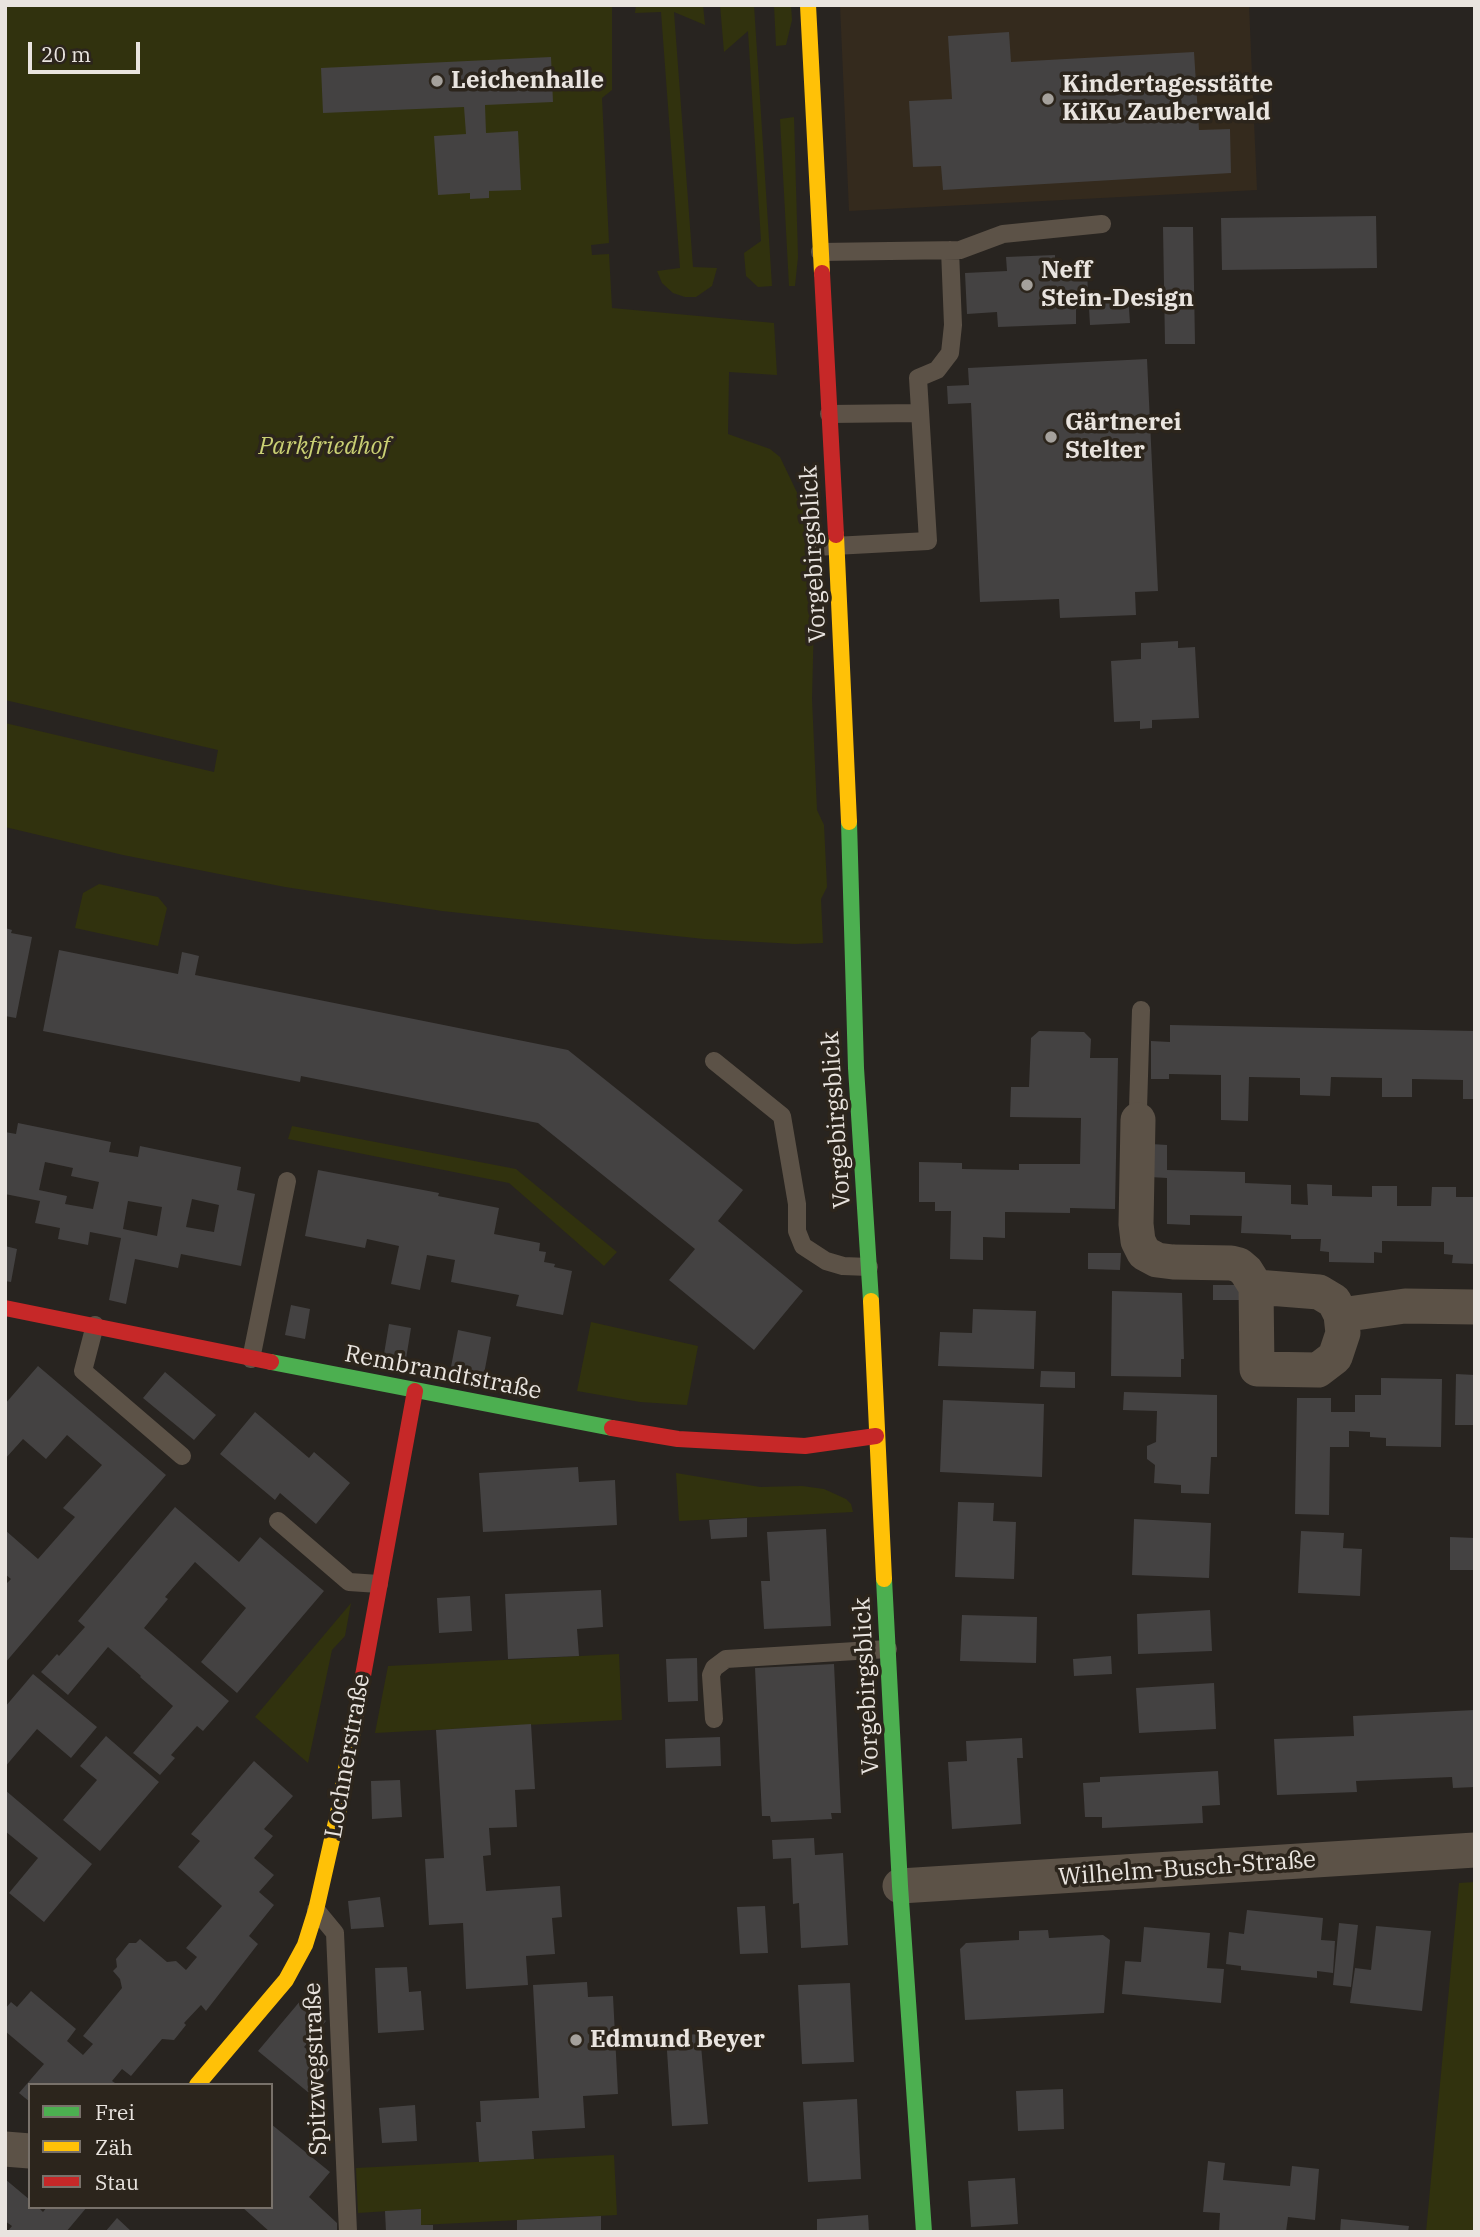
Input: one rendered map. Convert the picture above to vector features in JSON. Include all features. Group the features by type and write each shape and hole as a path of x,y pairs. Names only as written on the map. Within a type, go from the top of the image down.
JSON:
{"street":[{"name":"Vorgebirgsblick","path":"808,5 848,775 850,953 869,1267 900,1886 924,2232"},
{"path":"1138,1114 1136,1224 1138,1241 1144,1253 1157,1260 1172,1262 1231,1263 1239,1265 1253,1278 1256,1287 1257,1369 1318,1370 1335,1357 1343,1332 1341,1315 1334,1301 1319,1292 1256,1287"},
{"path":"1341,1315 1405,1306 1475,1307"},
{"name":"Rembrandtstraße","path":"5,1308 415,1391 678,1439 805,1446 876,1436"},
{"name":"Lochnerstraße","path":"199,2083 286,1980 305,1945 316,1910 338,1814 415,1391"},
{"name":"Wilhelm-Busch-Straße","path":"900,1886 1475,1850"},
{"path":"5,2149 28,2151"}],"lane":[{"path":"820,252 960,250 1003,234 1102,224"},
{"path":"815,547 928,541 918,377 937,370 950,353 953,325 950,250"},
{"path":"829,414 920,413"},
{"path":"1138,1114 1141,1010"},
{"path":"714,1061 782,1116 797,1204 797,1231 803,1246 826,1261 843,1266 869,1267"},
{"path":"251,1359 287,1181"},
{"path":"94,1325 83,1371 181,1455"},
{"path":"278,1521 349,1582 379,1584"},
{"path":"714,1719 712,1675 714,1668 726,1659 888,1649"},
{"name":"Spitzwegstraße","path":"316,1910 335,1933 348,2232"}],"shaded area":[{"name":"Kindertagesstätte KiKu Zauberwald","path":"840,5 1249,5 1257,190 849,211"}],"green space":[{"name":"Parkfriedhof","path":"5,5 612,5 612,90 602,98 609,243 591,245 592,255 609,254 612,308 774,323 777,375 729,372 728,434 770,449 780,457 809,524 814,618 812,699 817,810 824,825 827,887 821,899 823,943 704,939 442,911 285,887 123,855 5,827 5,723 214,772 218,750 5,700"},
{"path":"636,5 703,5 705,25 674,12 693,267 717,268 712,286 696,297 673,293 662,283 657,271 680,268 661,12 635,13"},
{"path":"720,5 754,5 772,286 758,287 746,276 744,253 761,241 748,31 724,52"},
{"path":"774,5 791,5 792,20 786,45 776,46"},
{"path":"794,117 798,257 795,286 789,286 780,119"},
{"path":"99,884 158,897 167,908 158,946 75,928 83,893"},
{"path":"292,1126 516,1169 617,1252 604,1266 509,1183 288,1139"},
{"path":"591,1322 698,1346 687,1405 640,1402 577,1391"},
{"path":"676,1473 760,1487 802,1486 824,1489 846,1499 853,1512 679,1521"},
{"path":"351,1603 345,1636 332,1650 308,1763 255,1717"},
{"path":"619,1654 622,1720 375,1733 388,1666"},
{"path":"1475,1882 1475,2232 1426,2232 1459,1883"},
{"path":"614,2155 617,2215 421,2225 420,2209 358,2213 356,2168"}],"building":[{"path":"1009,32 1011,62 1194,52 1199,130 1230,129 1231,173 943,190 941,166 913,167 909,101 952,99 948,36"},
{"name":"Leichenhalle","path":"551,57 553,102 485,105 486,133 518,131 521,190 489,191 489,198 470,199 470,193 438,195 434,136 466,134 464,107 323,113 321,68"},
{"path":"1376,216 1377,268 1222,270 1221,218"},
{"path":"1163,227 1193,227 1195,344 1165,344"},
{"name":"Neff Stein-Design","path":"1055,255 1055,268 1087,266 1088,297 1128,295 1130,323 1090,325 1089,308 1076,309 1076,324 998,327 997,312 967,314 965,273 1007,271 1006,257"},
{"path":"1147,359 1158,591 1135,592 1136,615 1060,618 1059,599 980,602 971,403 948,404 947,386 969,385 968,368"},
{"path":"1178,641 1178,648 1195,647 1199,718 1152,720 1152,728 1140,729 1140,721 1114,722 1111,661 1141,659 1141,643"},
{"path":"5,928 12,930 11,933 32,937 16,1018 5,1016"},
{"path":"59,950 178,974 182,952 199,956 195,975 568,1050 743,1190 718,1221 803,1291 754,1350 669,1280 695,1249 538,1123 301,1076 300,1082 43,1031"},
{"path":"1170,1025 1475,1031 1475,1099 1463,1099 1463,1080 1412,1079 1412,1097 1382,1097 1382,1078 1331,1077 1330,1096 1300,1095 1300,1078 1249,1077 1248,1121 1221,1120 1221,1075 1169,1074 1169,1079 1151,1079 1151,1041 1170,1042"},
{"path":"1039,1031 1084,1032 1091,1039 1090,1058 1118,1058 1115,1209 1070,1208 1070,1213 1005,1212 1005,1238 983,1237 983,1260 950,1259 951,1211 935,1211 935,1202 919,1202 919,1162 962,1163 962,1169 1019,1170 1019,1164 1080,1164 1081,1118 1010,1117 1011,1087 1029,1087 1031,1038"},
{"path":"18,1123 111,1142 109,1152 138,1157 140,1146 241,1167 237,1190 255,1194 241,1266 181,1254 178,1268 135,1259 126,1304 109,1300 121,1238 90,1232 88,1245 58,1239 60,1228 35,1223 40,1201 5,1194 5,1132 16,1134","holes":["45,1162 73,1168 71,1176 99,1182 93,1209 65,1204 67,1196 39,1190","192,1199 219,1205 214,1232 186,1227","128,1201 162,1207 157,1236 123,1229"]},
{"path":"1151,1144 1167,1145 1167,1170 1245,1172 1245,1183 1291,1185 1291,1204 1308,1205 1307,1184 1332,1185 1332,1196 1372,1197 1372,1186 1397,1186 1397,1206 1431,1206 1432,1187 1456,1187 1456,1197 1475,1197 1475,1264 1452,1263 1453,1255 1444,1254 1444,1242 1382,1241 1382,1253 1374,1252 1374,1263 1329,1262 1329,1252 1320,1251 1321,1239 1291,1239 1291,1235 1241,1233 1242,1216 1190,1215 1190,1225 1167,1224 1167,1178 1150,1177"},
{"path":"318,1170 439,1193 438,1196 499,1208 494,1234 540,1243 539,1251 546,1252 544,1262 572,1271 563,1315 516,1306 519,1295 451,1282 455,1260 427,1255 420,1290 391,1284 399,1246 367,1239 365,1248 305,1236"},
{"path":"5,1246 17,1249 11,1282 5,1281"},
{"path":"1088,1253 1121,1253 1120,1270 1088,1269"},
{"path":"1213,1285 1241,1285 1241,1300 1213,1300"},
{"path":"1112,1291 1182,1293 1184,1359 1181,1359 1181,1377 1111,1376"},
{"path":"291,1305 310,1309 305,1339 285,1335"},
{"path":"973,1309 1036,1311 1034,1369 938,1366 940,1332 972,1333"},
{"path":"389,1324 411,1328 406,1359 384,1354"},
{"path":"458,1330 491,1337 484,1374 451,1367"},
{"path":"38,1366 166,1475 5,1663 5,1585 11,1579 5,1574 5,1530 38,1559 75,1517 63,1508 102,1465 67,1435 46,1459 23,1439 5,1459 5,1404"},
{"path":"1041,1371 1075,1372 1075,1388 1040,1387"},
{"path":"165,1372 216,1415 194,1440 143,1398"},
{"path":"1456,1374 1475,1375 1475,1425 1455,1425"},
{"path":"1381,1378 1442,1379 1441,1447 1386,1446 1386,1438 1370,1437 1370,1432 1349,1431 1349,1447 1330,1447 1329,1515 1295,1514 1297,1398 1331,1398 1331,1412 1355,1412 1355,1395 1381,1395"},
{"path":"1124,1392 1217,1395 1217,1457 1211,1457 1209,1494 1181,1493 1181,1485 1154,1483 1155,1465 1147,1459 1147,1446 1156,1442 1157,1411 1123,1410"},
{"path":"943,1400 1044,1404 1042,1477 940,1472"},
{"path":"255,1412 309,1458 314,1452 350,1483 316,1524 280,1493 275,1500 220,1454"},
{"path":"578,1467 579,1482 615,1480 617,1525 483,1532 479,1473"},
{"path":"958,1502 994,1503 993,1521 1016,1522 1014,1579 955,1577"},
{"path":"175,1507 239,1562 260,1537 324,1591 237,1693 201,1662 246,1608 195,1562 165,1597 168,1599 144,1628 229,1701 203,1731 197,1726 171,1755 175,1758 160,1775 133,1753 173,1706 108,1647 68,1695 41,1672 85,1627 78,1621"},
{"path":"747,1518 747,1537 711,1539 709,1520"},
{"path":"1134,1519 1211,1523 1209,1578 1132,1575"},
{"path":"826,1529 831,1626 764,1629 761,1581 770,1581 767,1532"},
{"path":"1301,1531 1344,1533 1343,1548 1362,1549 1360,1596 1298,1593"},
{"path":"1450,1537 1475,1538 1475,1570 1450,1570"},
{"path":"601,1590 603,1627 577,1629 579,1656 508,1659 505,1594"},
{"path":"470,1596 472,1631 439,1633 437,1598"},
{"path":"1210,1610 1212,1651 1138,1654 1137,1614"},
{"path":"962,1615 1037,1617 1036,1663 960,1661"},
{"path":"1111,1656 1112,1674 1074,1676 1073,1659"},
{"path":"697,1658 698,1701 668,1702 666,1659"},
{"path":"834,1664 841,1813 831,1813 832,1819 771,1822 770,1816 762,1816 755,1668"},
{"path":"33,1674 97,1727 71,1758 37,1729 5,1767 5,1707"},
{"path":"1214,1683 1216,1729 1139,1733 1136,1688"},
{"path":"1475,1710 1475,1787 1453,1788 1452,1777 1356,1781 1357,1792 1277,1795 1274,1739 1354,1736 1353,1716"},
{"path":"531,1724 535,1789 515,1790 517,1827 489,1828 491,1855 483,1856 486,1891 560,1886 562,1917 552,1918 555,1954 526,1956 528,1985 466,1989 463,1923 429,1925 425,1859 444,1858 436,1730"},
{"path":"106,1736 159,1782 100,1851 63,1820 97,1780 80,1766"},
{"path":"720,1737 721,1766 666,1768 665,1739"},
{"path":"1022,1738 1023,1758 1017,1758 1021,1824 952,1829 948,1762 967,1761 966,1741"},
{"path":"254,1761 293,1796 264,1829 273,1836 254,1858 274,1875 259,1892 274,1905 249,1936 258,1944 206,2011 201,2005 184,2023 186,2025 174,2040 162,2039 131,2076 122,2069 112,2081 115,2083 28,2083 28,2100 19,2093 44,2064 5,2031 5,2009 11,2002 17,2007 31,1991 76,2029 67,2041 83,2055 93,2044 83,2036 122,1988 120,1979 113,1971 117,1967 116,1959 129,1943 136,1943 140,1939 167,1962 176,1961 186,1970 197,1957 186,1948 222,1906 178,1867 200,1841 191,1834"},
{"path":"1218,1771 1220,1805 1202,1806 1203,1823 1102,1828 1102,1817 1085,1817 1083,1783 1100,1782 1100,1777"},
{"path":"400,1780 402,1817 372,1819 371,1781"},
{"path":"5,1790 92,1864 44,1922 9,1893 38,1858 5,1831"},
{"path":"814,1838 815,1855 843,1853 848,1945 801,1948 799,1903 793,1904 791,1858 773,1859 772,1840"},
{"path":"380,1897 384,1927 351,1929 348,1901"},
{"path":"765,1906 768,1953 740,1954 737,1907"},
{"path":"1247,1910 1323,1918 1321,1940 1335,1941 1333,1973 1317,1971 1317,1978 1241,1970 1241,1966 1226,1964 1229,1932 1244,1934"},
{"path":"1339,1923 1358,1925 1351,1987 1333,1985"},
{"path":"1376,1926 1431,1931 1422,2011 1350,2003 1355,1968 1371,1970"},
{"path":"1144,1927 1210,1933 1207,1968 1224,1969 1221,2003 1122,1994 1125,1961 1141,1962"},
{"path":"1048,1930 1049,1938 1103,1935 1110,1940 1104,2013 965,2020 960,1949 966,1943 1019,1940 1019,1931"},
{"path":"407,1967 409,1992 421,1991 424,2030 378,2033 375,1968"},
{"path":"587,1982 588,1997 613,1996 618,2094 583,2096 585,2128 532,2131 534,2159 479,2162 476,2122 481,2122 480,2101 539,2098 533,1985"},
{"path":"850,1983 854,2062 802,2064 798,1985"},
{"path":"301,2000 326,2021 304,2047 330,2069 309,2093 258,2051"},
{"path":"700,2034 708,2124 672,2126 666,2036"},
{"path":"1063,2089 1064,2129 1018,2131 1016,2091"},
{"path":"857,2099 861,2179 808,2182 803,2102"},
{"path":"415,2105 417,2141 382,2143 379,2108"},
{"path":"273,2126 330,2172 309,2197 337,2223 337,2232 270,2232 244,2209 273,2209"},
{"path":"1208,2161 1225,2163 1223,2180 1290,2186 1292,2166 1319,2169 1315,2220 1288,2217 1286,2232 1219,2232 1220,2213 1203,2212"},
{"path":"1015,2178 1018,2224 971,2227 968,2181"},
{"path":"5,2179 28,2198 28,2209 40,2209 43,2212 45,2209 85,2209 66,2232 7,2232 12,2226 5,2221"},
{"path":"421,2209 421,2225 433,2225 433,2232 386,2232 385,2211"},
{"path":"868,2215 869,2232 817,2232 817,2219"},
{"path":"601,2216 601,2232 517,2232 517,2220"},
{"path":"117,2218 132,2232 105,2232"},
{"path":"1341,2219 1409,2226 1408,2232 1340,2232"}],"traffic: fast":[{"path":"849,822 856,1068 871,1301"},
{"path":"271,1362 612,1428"},
{"path":"884,1579 900,1886 924,2232"}],"traffic: slow":[{"path":"808,5 822,273"},
{"path":"836,535 849,822"},
{"path":"871,1301 884,1579"},
{"path":"199,2083 286,1980 305,1945 316,1910 338,1813 356,1714"}],"traffic: jam":[{"path":"822,273 836,535"},
{"path":"5,1308 271,1362"},
{"path":"356,1714 415,1391"},
{"path":"612,1428 678,1439 805,1446 876,1436"}],"place":[{"name":"Leichenhalle","path":"437,81"},
{"name":"Kindertagesstätte KiKu Zauberwald","path":"1048,99"},
{"name":"Neff Stein-Design","path":"1027,285"},
{"name":"Gärtnerei Stelter","path":"1051,437"},
{"name":"Edmund Beyer","path":"576,2040"}]}
